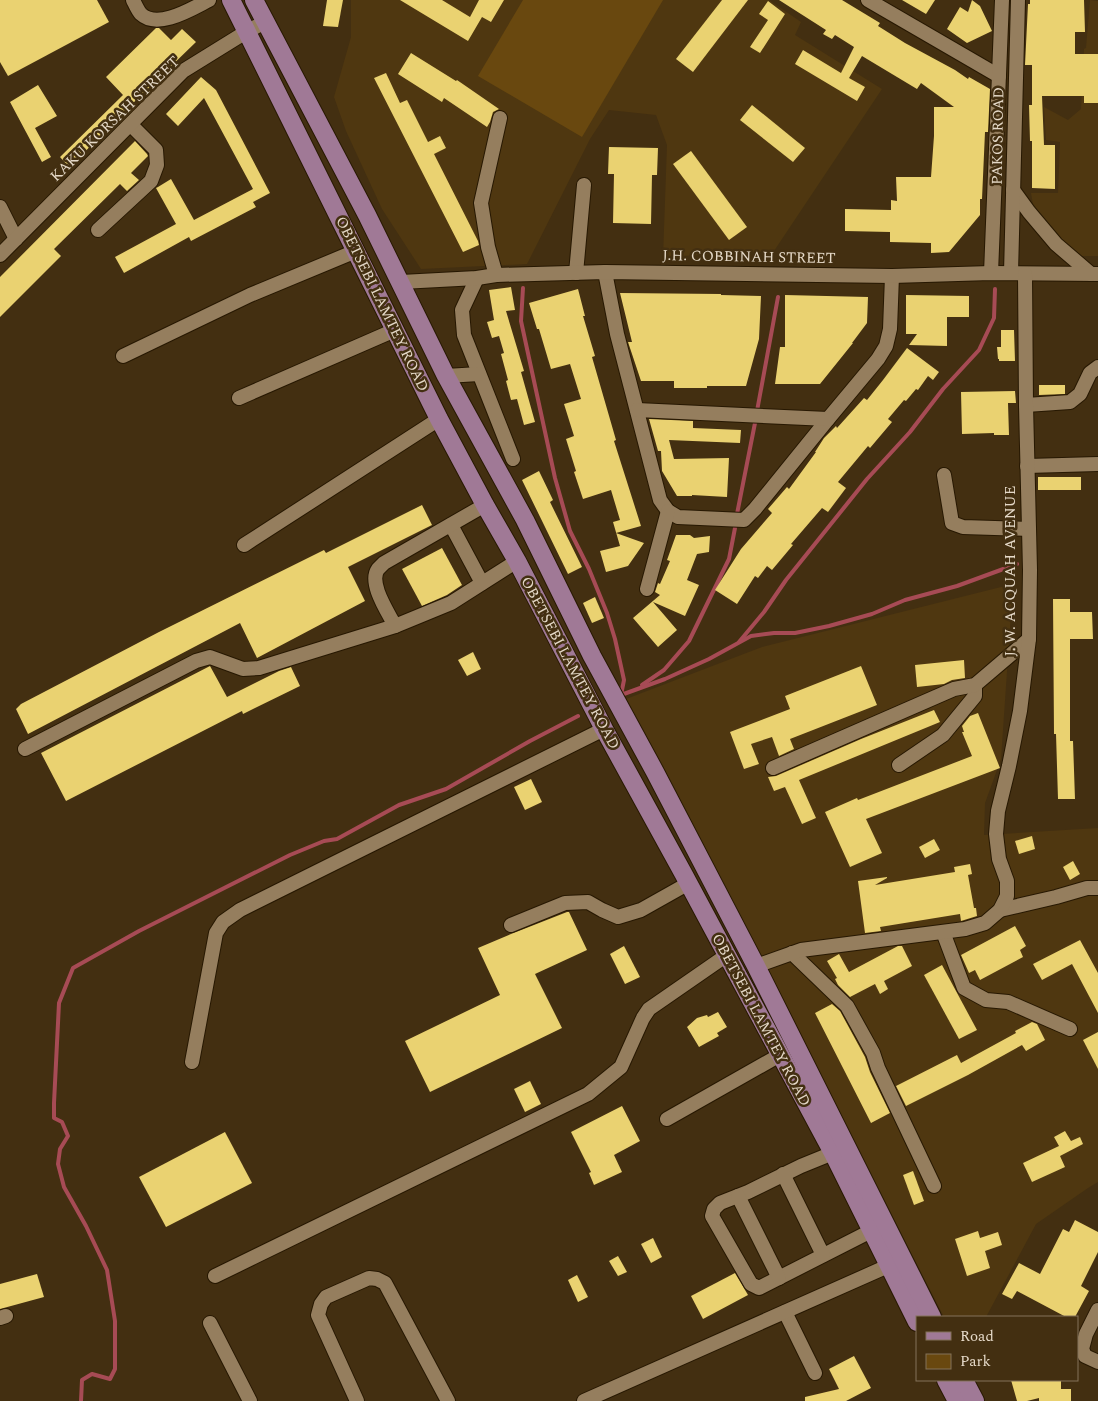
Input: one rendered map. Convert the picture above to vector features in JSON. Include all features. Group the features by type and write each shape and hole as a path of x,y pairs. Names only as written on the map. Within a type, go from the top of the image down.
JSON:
{"main road":[{"name":"OBETSEBI LAMTEY ROAD","path":"231,0 439,419 517,561 604,729 689,883 832,1154 916,1320"},
{"name":"OBETSEBI LAMTEY ROAD","path":"254,0 401,282 446,376 525,520 592,656 756,966 931,1316"},
{"path":"946,1381 956,1400"},
{"path":"965,1381 975,1401"}],"street":[{"path":"133,0 142,14 156,20 173,17 209,0"},
{"path":"868,0 999,76"},
{"name":"PAKOS ROAD","path":"992,273 1002,0"},
{"name":"PAKOS ROAD","path":"1011,273 1018,0"},
{"name":"KAKU KORSAH STREET","path":"0,255 183,72 265,22"},
{"path":"496,275 488,248 481,203 500,118"},
{"path":"98,230 151,181 158,165 156,150 131,124"},
{"path":"576,273 584,185"},
{"path":"1013,190 1028,212 1056,244 1095,274"},
{"path":"0,207 16,239"},
{"path":"123,356 250,296 356,252"},
{"path":"605,272 617,334 660,500 668,511 678,517 744,520 878,359 886,346 890,329 892,276"},
{"name":"J.H. COBBINAH STREET","path":"401,282 477,278 496,275 605,272 892,276 992,273 1095,274"},
{"name":"J. W. ACQUAH AVENUE","path":"1000,910 1007,896 1007,881 998,859 996,834 998,811 1020,711 1029,639 1030,570 1025,274"},
{"path":"477,278 462,310 464,335 513,459"},
{"path":"239,398 395,330"},
{"path":"1026,405 1070,402 1080,394 1090,373 1098,367"},
{"path":"446,376 479,374"},
{"path":"637,410 828,419"},
{"path":"244,544 439,419"},
{"path":"1027,466 1098,464"},
{"path":"944,475 952,523 963,527 1028,529"},
{"path":"395,626 377,591 375,582 377,570 384,563 485,505"},
{"path":"647,589 668,511"},
{"path":"451,525 482,583"},
{"path":"25,749 196,661 210,657 243,669 259,668 395,626 451,602 517,561"},
{"path":"773,768 954,688 975,684 1029,639"},
{"path":"899,766 943,735 975,696 975,684"},
{"path":"192,1062 216,933 223,922 240,910 604,729"},
{"path":"511,925 565,903 588,902 618,917 640,910 689,883"},
{"path":"756,966 792,953 810,949 965,929 985,922 1000,910 1087,888 1098,888"},
{"path":"942,932 964,988 986,1000 1008,1002 1070,1029"},
{"path":"792,953 847,1006 873,1053 878,1068 934,1186"},
{"path":"215,1276 588,1094 621,1067 649,1009 727,955"},
{"path":"666,1119 780,1055"},
{"path":"832,1154 720,1203 714,1208 712,1216 751,1284 759,1288 871,1231"},
{"path":"783,1174 823,1255"},
{"path":"738,1196 779,1278"},
{"path":"584,1401 888,1266"},
{"path":"357,1401 318,1315 321,1304 326,1297 369,1278 386,1283 448,1401"},
{"path":"1098,1310 1086,1334 1082,1348 1085,1356 1098,1362"},
{"path":"785,1312 815,1373"},
{"path":"210,1323 250,1401"}],"shaded area":[{"path":"351,0 769,0 801,22 795,35 882,89 774,251 663,257 667,145 656,115 609,110 590,139 527,264 421,269 382,209 346,131 334,97 351,37"},
{"path":"1090,0 1098,1 1098,256 1081,256 1035,216 1031,193 1058,193 1060,142 1046,140 1044,107 1068,120 1081,109 1084,49 1086,48"},
{"path":"1013,584 1001,759 985,803 984,835 1098,828 1098,1182 1036,1224 987,1316 943,1316 626,699 762,647"}],"green space":[{"path":"523,0 663,0 582,137 478,76"}],"building":[{"path":"0,0 97,0 109,22 8,76 0,62"},
{"path":"327,0 343,0 338,27 323,26"},
{"path":"400,0 442,0 470,17 479,0 504,0 491,22 482,17 468,41"},
{"path":"722,0 748,0 693,72 676,59"},
{"path":"779,0 842,0 880,23 878,26 905,43 968,79 969,77 990,89 988,132 985,132 980,215 949,252 931,253 931,243 890,242 890,232 845,231 845,209 891,210 891,200 897,201 896,177 931,177 934,107 954,107 921,83 917,89 862,56 849,78 865,87 857,101 795,64 803,50 841,73 854,47 835,35 832,39 823,34 826,30"},
{"path":"902,0 935,0 926,14"},
{"path":"972,0 980,6 992,31 967,43 947,29 960,7 968,12"},
{"path":"1030,0 1084,0 1085,32 1075,32 1075,54 1098,54 1098,103 1084,103 1084,96 1042,96 1044,145 1055,145 1055,189 1032,188 1032,141 1030,141 1029,105 1032,105 1032,65 1025,65 1028,4 1030,4"},
{"path":"768,1 785,14 760,53 750,47 768,20 759,14"},
{"path":"156,28 159,28 171,40 182,29 196,42 69,167 60,157 123,95 106,77"},
{"path":"411,53 457,80 499,109 493,112 487,127 444,98 442,102 398,74"},
{"path":"386,73 400,103 407,100 428,142 440,136 446,148 434,154 479,245 463,252 374,78"},
{"path":"201,77 216,90 270,193 253,202 256,207 191,241 189,237 124,273 115,257 176,224 156,188 171,179 194,220 253,189 204,98 178,126 166,114"},
{"path":"38,85 57,116 35,128 51,157 42,162 10,102"},
{"path":"752,105 805,148 793,162 740,120"},
{"path":"135,141 148,156 131,173 139,180 127,191 120,184 54,249 61,256 0,317 0,277"},
{"path":"609,147 658,148 657,175 652,175 651,224 613,223 614,174 608,174"},
{"path":"691,151 747,227 729,240 673,164"},
{"path":"511,287 515,310 506,311 524,371 521,372 535,422 524,425 517,399 511,400 501,354 504,353 499,336 492,338 487,322 494,320 489,290"},
{"path":"578,289 585,316 583,316 595,356 592,357 616,440 614,441 641,526 616,533 613,522 620,520 611,490 583,499 566,439 574,436 564,404 581,399 570,364 551,369 529,303"},
{"path":"620,293 761,296 759,339 746,386 674,388 674,381 641,381 628,342 632,342"},
{"path":"785,295 868,297 867,323 820,384 775,384 780,347 785,347"},
{"path":"906,295 969,296 969,317 947,317 947,346 909,345 917,334 906,334"},
{"path":"1001,330 1014,330 1015,361 999,361 998,359 997,347 1001,347"},
{"path":"907,348 939,372 933,380 928,376 918,390 916,389 906,401 904,400 888,419 892,422 870,448 868,446 838,482 846,488 828,512 822,508 791,544 793,545 772,570 767,566 758,578 755,576 737,604 715,590 741,549 772,513 768,509 787,487 789,489 824,438 836,426 837,428 864,398 867,400"},
{"path":"1039,385 1065,385 1065,394 1039,395"},
{"path":"1015,391 1016,403 1008,403 1009,435 994,435 994,433 962,434 961,392"},
{"path":"649,419 693,421 693,428 741,430 740,443 669,440 674,459 729,458 727,497 677,496 662,471 661,451 658,451"},
{"path":"539,471 553,500 550,502 582,567 568,574 522,480"},
{"path":"1038,477 1081,477 1081,490 1038,490"},
{"path":"422,505 432,525 348,567 365,601 257,658 240,623 28,734 16,709 21,704 159,632 324,550 326,553"},
{"path":"616,533 644,543 628,566 606,572 600,551 620,546"},
{"path":"676,535 690,535 694,538 710,536 709,552 697,554 687,580 699,585 685,616 653,602 677,630 658,647 633,618 660,595 655,592 670,561 667,560"},
{"path":"442,548 462,585 447,595 422,606 402,569"},
{"path":"595,597 604,618 592,623 583,603"},
{"path":"1053,599 1070,599 1070,612 1092,612 1093,639 1070,639 1070,741 1073,741 1075,799 1058,799 1056,734 1054,734"},
{"path":"473,652 481,669 467,676 458,660"},
{"path":"964,660 965,678 952,680 944,684 917,687 915,665"},
{"path":"210,666 227,697 291,667 300,686 243,714 242,711 66,801 41,753"},
{"path":"861,666 877,705 790,739 794,749 779,756 772,737 751,744 759,764 744,769 730,732 790,709 785,696"},
{"path":"934,710 940,722 799,780 816,818 802,824 785,787 774,791 768,777 776,776"},
{"path":"978,713 1000,768 866,819 882,853 850,867 825,812 857,798 858,800 972,756 962,732 964,732 962,726 970,716"},
{"path":"531,779 542,802 525,810 514,787"},
{"path":"1032,836 1035,849 1019,854 1015,841"},
{"path":"934,839 940,850 925,858 919,847"},
{"path":"1073,861 1080,874 1070,880 1063,867"},
{"path":"970,864 972,874 968,875 977,916 961,921 960,914 880,927 881,931 865,933 858,881 887,877 875,885 955,872 954,867"},
{"path":"569,912 587,950 535,974 562,1028 430,1092 405,1041 500,995 478,948"},
{"path":"1015,926 1026,946 1020,950 1023,957 980,980 975,970 969,973 961,955"},
{"path":"1080,940 1098,973 1098,1013 1072,964 1042,980 1033,964"},
{"path":"624,946 640,977 625,984 610,954"},
{"path":"898,946 902,946 912,966 884,981 888,989 880,994 875,984 850,997 838,985 835,979 837,978 827,961 839,954 849,972"},
{"path":"942,965 977,1030 959,1039 924,975"},
{"path":"832,1004 840,1011 865,1057 870,1072 890,1113 871,1123 815,1013"},
{"path":"718,1012 727,1027 717,1033 719,1036 699,1047 687,1027 697,1018 707,1015 708,1017"},
{"path":"1032,1022 1037,1024 1045,1040 1026,1051 1022,1045 906,1106 896,1086 957,1055 961,1063 1016,1033 1015,1031"},
{"path":"1098,1032 1098,1069 1083,1040"},
{"path":"530,1081 541,1104 525,1112 514,1089"},
{"path":"622,1106 640,1141 614,1155 622,1172 594,1185 589,1173 591,1172 571,1132"},
{"path":"1065,1131 1071,1141 1080,1137 1083,1144 1060,1156 1065,1167 1032,1182 1023,1163 1059,1146 1054,1137"},
{"path":"225,1132 252,1183 166,1227 139,1177"},
{"path":"913,1171 924,1201 914,1205 903,1175"},
{"path":"1075,1220 1098,1232 1098,1252 1081,1286 1089,1291 1076,1316 1064,1316 1017,1291 1012,1299 1002,1294 1019,1263 1040,1274 1063,1229 1069,1232"},
{"path":"978,1231 980,1238 998,1232 1002,1245 985,1251 990,1268 967,1276 955,1239"},
{"path":"653,1238 662,1257 651,1263 641,1244"},
{"path":"618,1256 627,1272 618,1276 609,1261"},
{"path":"735,1273 748,1295 703,1319 691,1296"},
{"path":"37,1274 44,1297 0,1309 0,1284"},
{"path":"577,1275 588,1297 578,1302 568,1280"},
{"path":"854,1356 871,1388 846,1401 805,1401 805,1397 839,1389 829,1369"},
{"path":"1011,1381 1061,1381 1061,1389 1071,1389 1071,1401 1039,1401 1039,1398 1017,1401"}],"waterway":[{"path":"523,288 521,321 555,478 570,531 589,569 607,613 615,639 624,680 621,695"},
{"path":"739,642 867,479 910,432 943,389 979,350 994,318 995,289"},
{"path":"757,411 778,297"},
{"path":"737,514 755,423"},
{"path":"642,685 664,670 689,641 729,559 735,528"},
{"path":"621,695 665,679 709,659 751,636 795,633 829,626 872,614 905,600 957,586 1017,564"},
{"path":"81,1401 82,1380 92,1374 110,1379 115,1369 115,1321 107,1270 86,1226 64,1187 58,1164 60,1149 68,1136 62,1122 54,1118 59,1003 73,968 139,931 290,855 324,841 337,839 399,805 446,789 578,716"}]}
